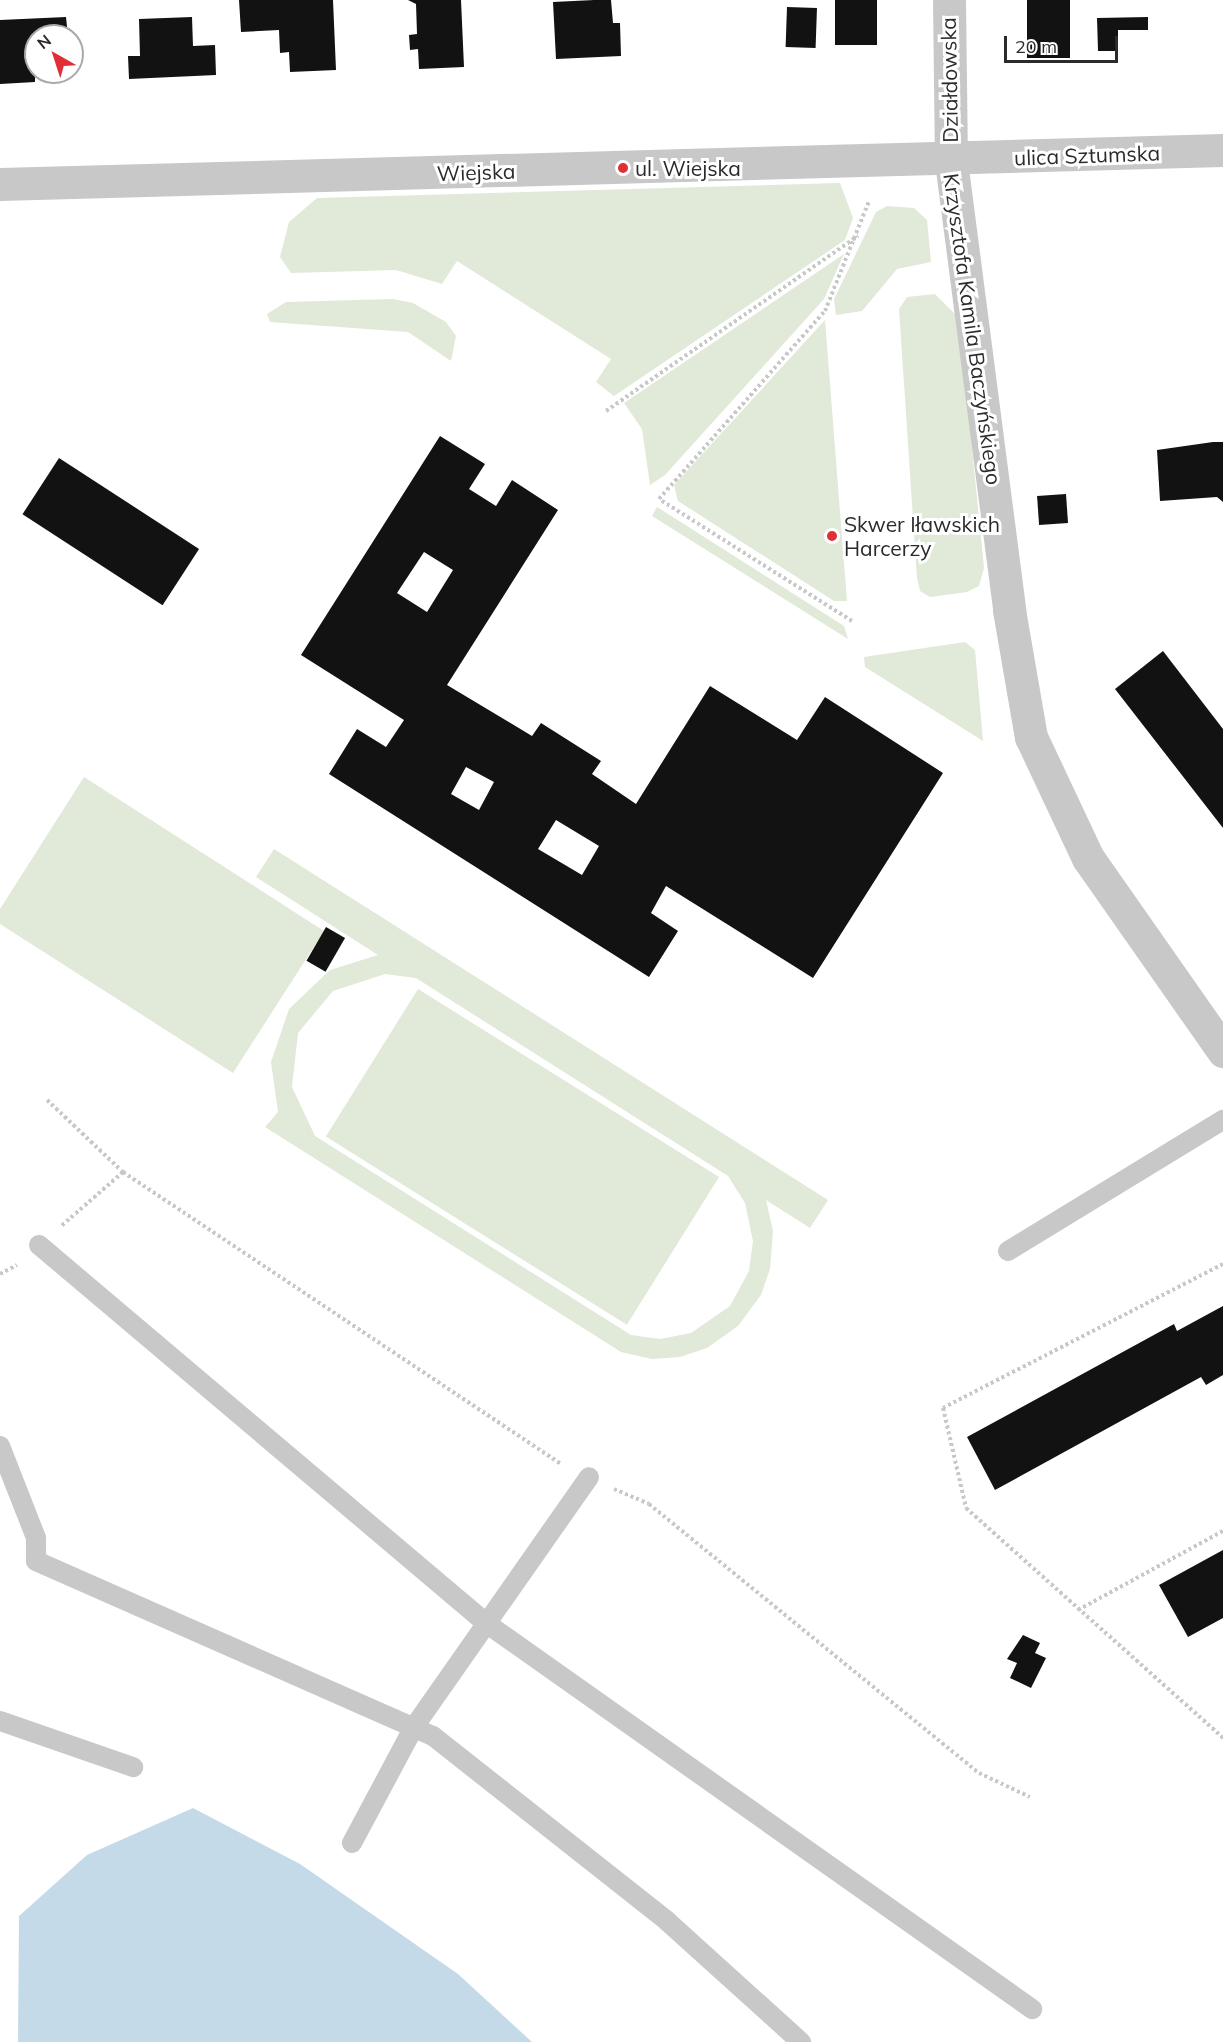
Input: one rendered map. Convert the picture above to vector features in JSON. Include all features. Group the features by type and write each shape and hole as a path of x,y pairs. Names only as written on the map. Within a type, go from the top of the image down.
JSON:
{"street":[{"name":"Działdowska","path":"949,0 951,161"},
{"name":"ulica Sztumska","path":"951,161 1223,150"},
{"name":"Wiejska","path":"0,184 951,161"},
{"name":"Krzysztofa Kamila Baczyńskiego","path":"951,161 965,236 1009,610 1031,737 1088,858 1223,1051"}],"lane":[{"path":"1008,1251 1223,1120"},
{"path":"39,1245 486,1623 1032,2009"},
{"path":"0,1446 36,1538 36,1561 433,1736 667,1921 801,2042"},
{"path":"352,1843 414,1727 588,1477"},
{"path":"0,1721 133,1767"}],"path":[{"path":"852,621 659,499 825,311 858,236 868,201"},
{"path":"606,411 858,236"},
{"path":"0,1274 39,1245 123,1172 48,1100"},
{"path":"1223,1264 943,1408 966,1508 1223,1738"},
{"path":"1078,1610 1223,1530"}],"green space":[{"path":"840,183 853,218 845,240 614,396 596,382 611,359 457,261 442,284 396,270 291,273 280,257 289,222 317,198"},
{"path":"887,206 914,208 927,220 931,262 897,269 862,311 836,315 834,299 876,212"},
{"path":"844,254 824,299 665,475 650,485 642,429 624,403"},
{"path":"935,294 959,318 984,568 979,586 967,592 930,597 920,591 917,578 899,309 907,297"},
{"path":"393,299 413,303 446,322 456,336 451,361 408,332 270,322 267,314 286,302"},
{"path":"825,320 847,601 834,601 678,501 674,485"},
{"path":"657,507 844,626 848,639 652,516"},
{"path":"965,642 975,650 983,741 865,667 864,657"},
{"path":"84,777 324,931 233,1073 0,924 0,909"},
{"path":"274,849 828,1200 810,1228 766,1200 773,1231 770,1269 761,1295 738,1326 707,1348 680,1357 652,1359 621,1352 265,1127 278,1112 271,1062 289,1009 330,970 378,955 256,877","holes":["385,974 416,978 728,1176 745,1203 753,1241 749,1271 730,1306 691,1333 660,1339 631,1335 315,1136 292,1087 298,1033 333,991"]},
{"path":"418,989 719,1177 627,1325 326,1137"}],"water":[{"path":"193,1808 300,1864 458,1974 532,2042 18,2042 19,1916 87,1855"}],"building":[{"path":"239,0 333,0 336,70 290,72 289,52 280,53 279,30 241,32"},
{"path":"408,0 461,0 464,67 419,69 418,49 410,50 409,35 417,34 416,4"},
{"path":"611,0 613,23 620,23 621,56 556,59 553,2"},
{"path":"835,0 877,0 877,45 835,45"},
{"path":"1027,0 1070,0 1070,58 1027,58"},
{"path":"787,7 817,8 816,48 786,47"},
{"path":"66,17 67,24 24,24 24,83 0,84 0,20"},
{"path":"192,17 193,46 215,45 216,75 129,79 128,56 140,56 139,19"},
{"path":"1148,17 1148,30 1118,30 1118,51 1098,51 1097,18"},
{"path":"440,436 485,464 469,489 496,506 512,480 558,510 447,685 532,736 541,723 601,761 592,774 636,804 710,686 797,740 825,697 943,773 813,978 666,886 651,913 678,931 649,977 329,774 357,729 386,747 404,720 301,655","holes":["424,552 453,570 427,612 397,593","466,767 494,782 479,810 451,794","556,820 599,846 582,875 538,849"]},
{"path":"1223,442 1223,502 1217,497 1160,501 1157,450"},
{"path":"59,458 199,549 163,605 23,514"},
{"path":"1066,494 1068,523 1039,525 1037,496"},
{"path":"1163,651 1223,729 1223,828 1115,689"},
{"path":"326,927 345,938 326,972 306,961"},
{"path":"1223,1306 1223,1375 1206,1385 1201,1377 995,1490 967,1437 1174,1324 1177,1331"},
{"path":"1223,1550 1223,1618 1188,1637 1159,1585"},
{"path":"1023,1635 1040,1643 1035,1653 1046,1658 1031,1688 1010,1678 1017,1663 1007,1659"}],"place":[{"name":"ul. Wiejska","path":"623,168"},
{"name":"Skwer Iławskich Harcerzy","path":"832,536"}]}
